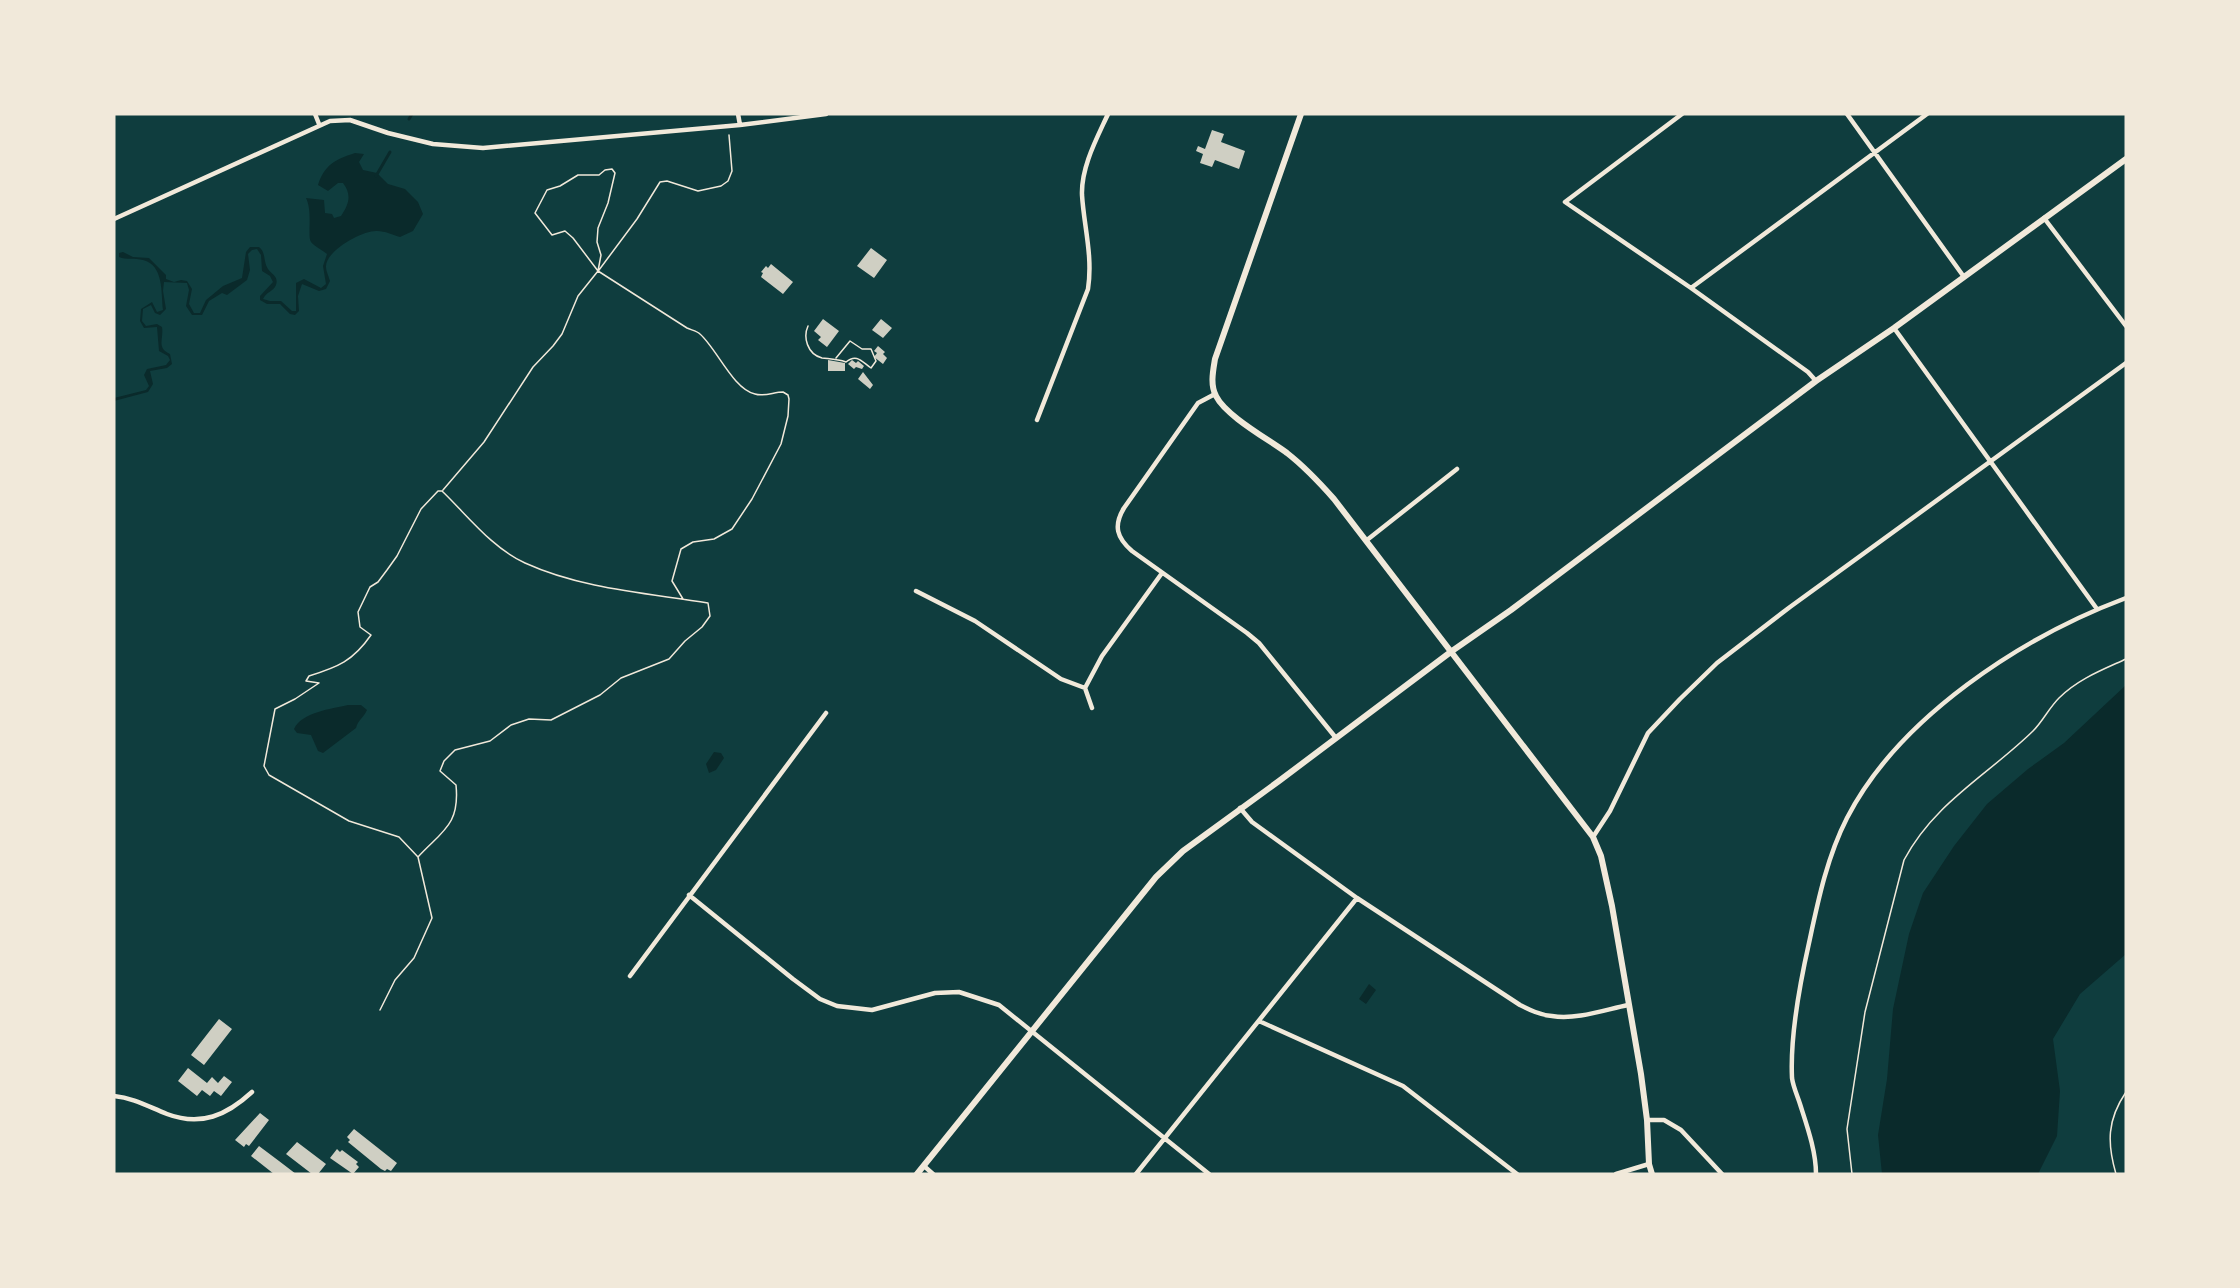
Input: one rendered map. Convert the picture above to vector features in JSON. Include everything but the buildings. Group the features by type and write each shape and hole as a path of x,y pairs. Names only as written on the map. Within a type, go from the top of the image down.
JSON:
{"main road":[{"path":"1301,114 1215,359 1213,380 1215,394 1220,403 1233,414 1287,453 1317,479 1367,540 1593,837 1612,906 1641,1074 1647,1120 1649,1164 1652,1174"},
{"path":"917,1174 1162,870 1183,850 1511,610 1816,381 1894,328 2126,159"}],"street":[{"path":"315,114 319,124"},
{"path":"738,114 740,125"},
{"path":"762,114 763,122"},
{"path":"114,219 319,124 330,121 350,120 418,141 463,148 483,148 740,125 825,114"},
{"path":"1037,420 1088,289 1091,269 1082,194 1083,182 1095,143 1108,114"},
{"path":"1682,114 1565,202 1691,288 1804,369 1816,381"},
{"path":"1847,114 1964,277"},
{"path":"1691,288 1927,114"},
{"path":"2044,218 2126,326"},
{"path":"1894,328 2097,609"},
{"path":"1593,837 1610,811 1648,733 1717,663 1790,607 2126,363"},
{"path":"1215,394 1198,403 1118,518 1117,529 1122,542 1259,643 1336,738"},
{"path":"1367,540 1457,469"},
{"path":"1092,708 1085,688 1102,656 1162,573"},
{"path":"916,591 975,621 1061,679 1085,688"},
{"path":"1816,1174 1808,1129 1792,1080 1793,1044 1803,969 1823,881 1846,820 1859,797 1893,753 1936,709 2010,655 2097,609 2126,598"},
{"path":"630,976 826,713"},
{"path":"1240,808 1252,822 1357,898 1520,1005 1539,1014 1554,1017 1628,1005"},
{"path":"689,895 793,979 820,999 837,1006 872,1010 935,993 959,992 999,1005 1209,1174"},
{"path":"1136,1174 1357,898"},
{"path":"1259,1021 1403,1086 1517,1174"},
{"path":"114,1096 139,1101 178,1118 191,1120 224,1113 235,1107 252,1092"},
{"path":"1647,1120 1664,1120 1681,1130 1722,1174"},
{"path":"1616,1174 1649,1164"},
{"path":"924,1166 933,1174"}],"path":[{"path":"380,1010 394,980 414,958 432,918 418,857 399,837 349,821 269,775 264,766 275,709 319,683 306,681 309,676 343,663 359,652 371,635 360,627 358,612 370,587 378,582 397,556 421,509 438,491 442,491 484,442 533,367 561,334 578,296 638,219 660,182 667,181 698,191 721,186 728,181 732,171 729,135"},
{"path":"598,271 601,255 597,242 598,228 609,203 615,173 612,169 605,170 599,175 578,175 561,186 547,190 535,213 552,235 565,231 573,238 598,271 687,328 699,333 718,354 740,386 755,394 783,392 788,395 788,416 781,444 752,499 732,528 714,539 693,542 681,549 672,581 683,599"},
{"path":"808,326 805,339 811,351 823,358 836,358 846,362 850,358 857,358 871,368 876,361 871,348 862,349 850,341 836,358"},
{"path":"418,857 451,823 458,802 456,785 440,771 444,761 455,750 490,741 511,725 529,719 551,720 600,695 621,678 669,659 702,627 710,616 708,603 636,593 574,580 524,563 487,536 442,491"},
{"path":"1852,1174 1847,1129 1865,1012 1904,860 1916,838 1947,803 2034,730 2059,698 2086,677 2126,658"},
{"path":"2116,1174 2109,1148 2110,1133 2115,1114 2126,1092"}],"water":[{"path":"355,153 364,154 359,162 363,170 377,173 388,184 405,189 418,202 423,214 413,231 400,237 383,232 371,232 354,238 338,248 327,261 326,269 330,281 326,289 319,291 302,284 298,296 299,311 295,315 290,314 280,304 267,304 260,300 260,296 273,282 270,276 262,271 261,255 257,249 248,254 250,270 247,280 227,295 222,293 209,301 202,315 192,315 186,306 189,290 187,283 164,282 166,309 160,315 155,313 151,305 143,309 142,321 146,326 157,324 162,327 162,346 170,354 172,364 167,368 150,371 153,384 148,392 114,401 114,398 146,390 149,386 144,375 147,369 166,365 170,360 168,356 159,351 157,327 144,328 140,321 141,309 152,302 157,312 163,310 158,274 150,263 140,259 122,258 119,257 119,253 149,258 166,275 166,279 174,282 187,281 192,289 189,304 194,313 200,313 206,300 223,286 242,278 246,252 250,247 259,247 263,251 266,266 276,277 277,282 263,299 281,301 292,311 296,311 296,283 304,279 321,288 326,284 323,266 327,254 311,242 306,198 324,200 325,213 332,214 334,218 341,216 348,200 348,192 343,183 338,183 328,191 318,185 327,168"},
{"path":"2126,685 2126,954 2080,994 2053,1039 2060,1091 2057,1136 2038,1174 1882,1174 1878,1135 1887,1079 1893,1009 1909,934 1923,893 1954,846 1987,804 2028,769 2064,743"},
{"path":"348,705 361,705 367,710 356,728 323,753 318,751 311,735 297,733 294,729 298,723 310,715"},
{"path":"714,752 721,753 724,758 716,770 709,773 706,764"},
{"path":"1369,984 1376,990 1366,1004 1359,999"}],"waterway":[{"path":"409,119 412,114"},
{"path":"376,176 390,152"}]}
